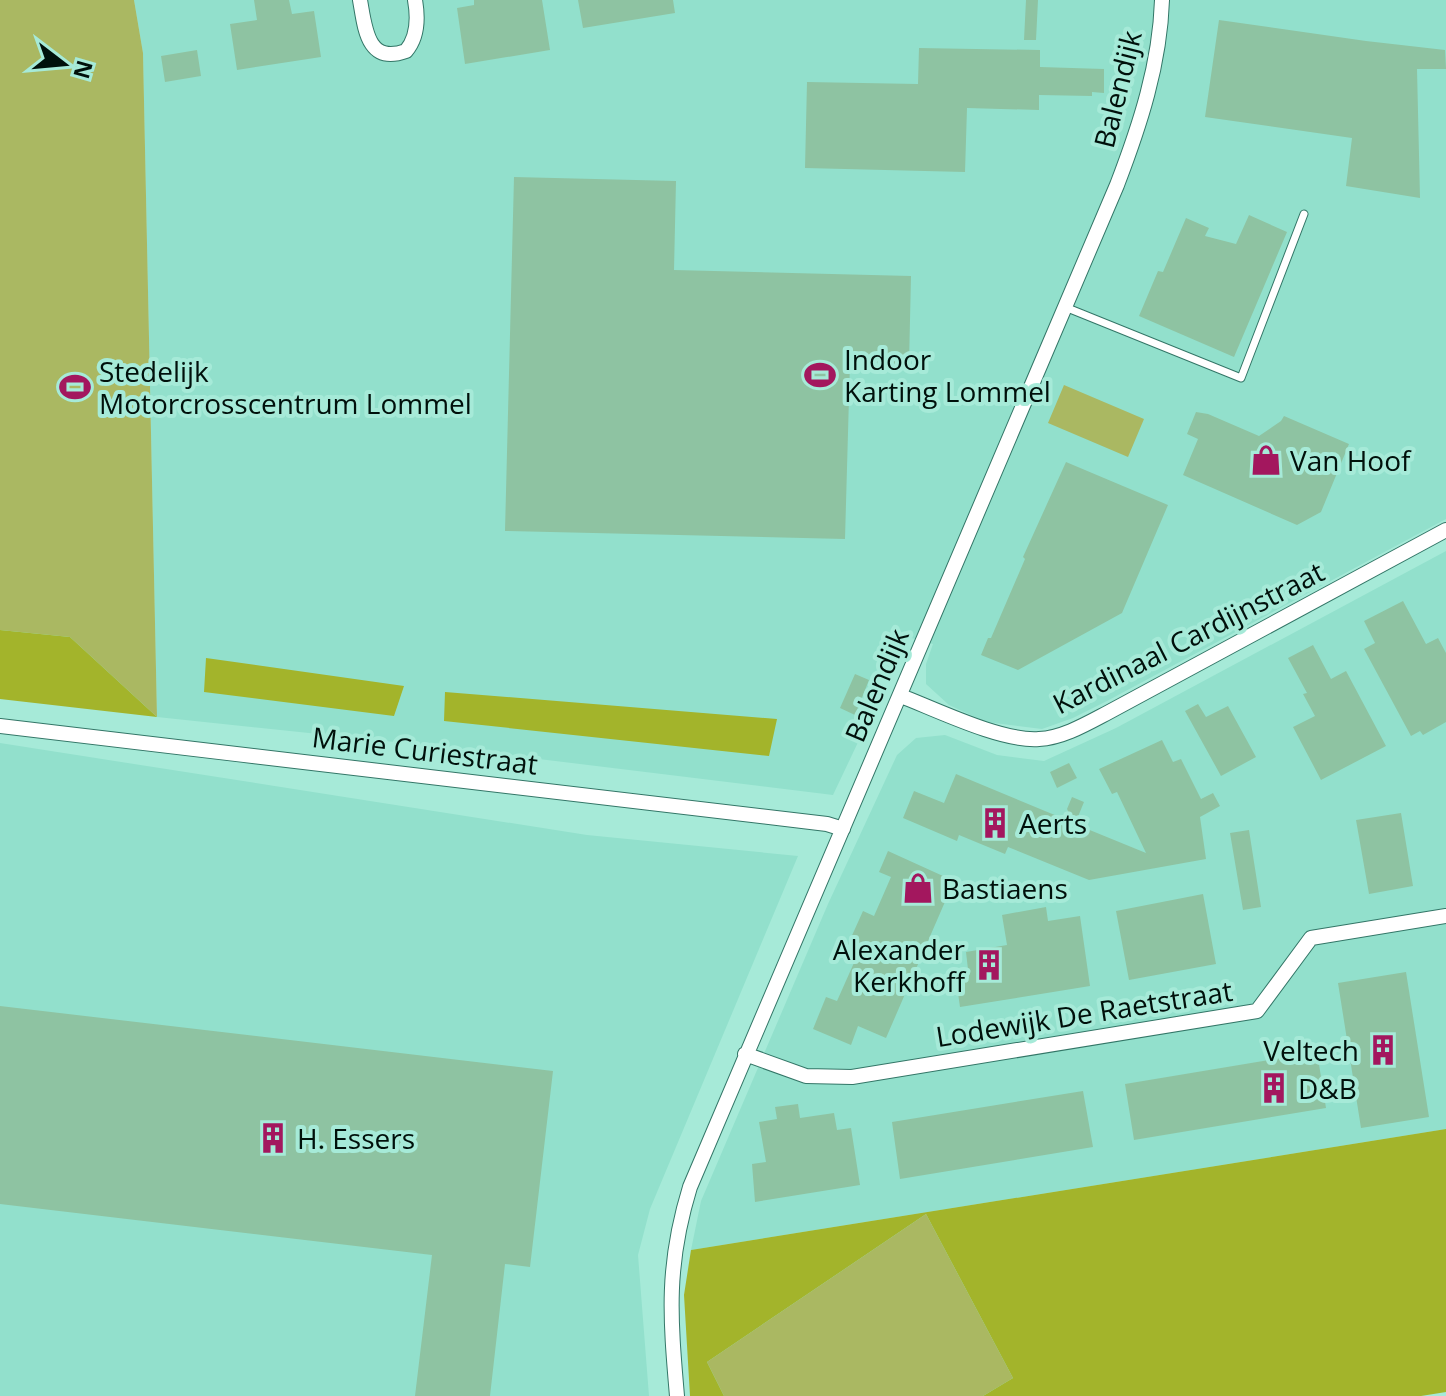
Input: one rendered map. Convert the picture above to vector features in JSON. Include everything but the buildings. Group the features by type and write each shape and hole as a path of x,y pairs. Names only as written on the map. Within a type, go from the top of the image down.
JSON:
{"street":[{"path":"360,0 370,44 380,52 389,54 406,51 412,44 416,22 415,0"},
{"name":"Balendijk","path":"677,1396 670,1304 674,1248 690,1187 1117,185 1141,120 1158,47 1162,0"},
{"name":"Kardinaal Cardijnstraat","path":"901,696 1016,737 1039,739 1062,734 1109,712 1446,530"},
{"name":"Marie Curiestraat","path":"0,726 721,811 827,824 843,829"},
{"name":"Lodewijk De Raetstraat","path":"745,1054 806,1076 852,1077 1257,1011 1311,938 1446,916"}],"lane":[{"path":"1065,307 1241,378 1304,214"}],"shaded area":[{"name":"Stedelijk Motorcrosscentrum Lommel","path":"0,0 134,0 143,53 157,717 70,637 0,630"},
{"path":"134,0 1446,0 1446,519 1107,701 1042,729 986,722 949,705 926,684 926,664 933,644 908,637 833,795 433,746 157,717 143,53"},
{"path":"1064,385 1144,419 1128,457 1048,423"},
{"path":"1446,551 1446,1129 691,1250 701,1201 828,904 897,755 916,738 945,735 997,755 1044,761 1116,728"},
{"path":"0,743 587,835 798,856 650,1209 638,1255 649,1396 0,1396"},
{"path":"926,1214 1013,1378 983,1396 724,1396 707,1362"}],"green space":[{"path":"0,630 70,637 157,717 0,699"},
{"path":"206,658 404,686 394,716 204,692"},
{"path":"445,692 777,719 769,756 444,721"},
{"path":"1446,1129 1446,1392 1421,1396 983,1396 1013,1378 926,1214 707,1362 724,1396 690,1396 684,1295 691,1250"}],"place":[{"name":"Indoor Karting Lommel","path":"820,375"},
{"name":"Stedelijk Motorcrosscentrum Lommel","path":"75,387"},
{"name":"Van Hoof","path":"1266,460"},
{"name":"Aerts","path":"995,823"},
{"name":"Bastiaens","path":"918,888"},
{"name":"Alexander Kerkhoff","path":"989,965"},
{"name":"Veltech","path":"1383,1050"},
{"name":"D&B","path":"1274,1088"},
{"name":"H. Essers","path":"273,1138"}]}
